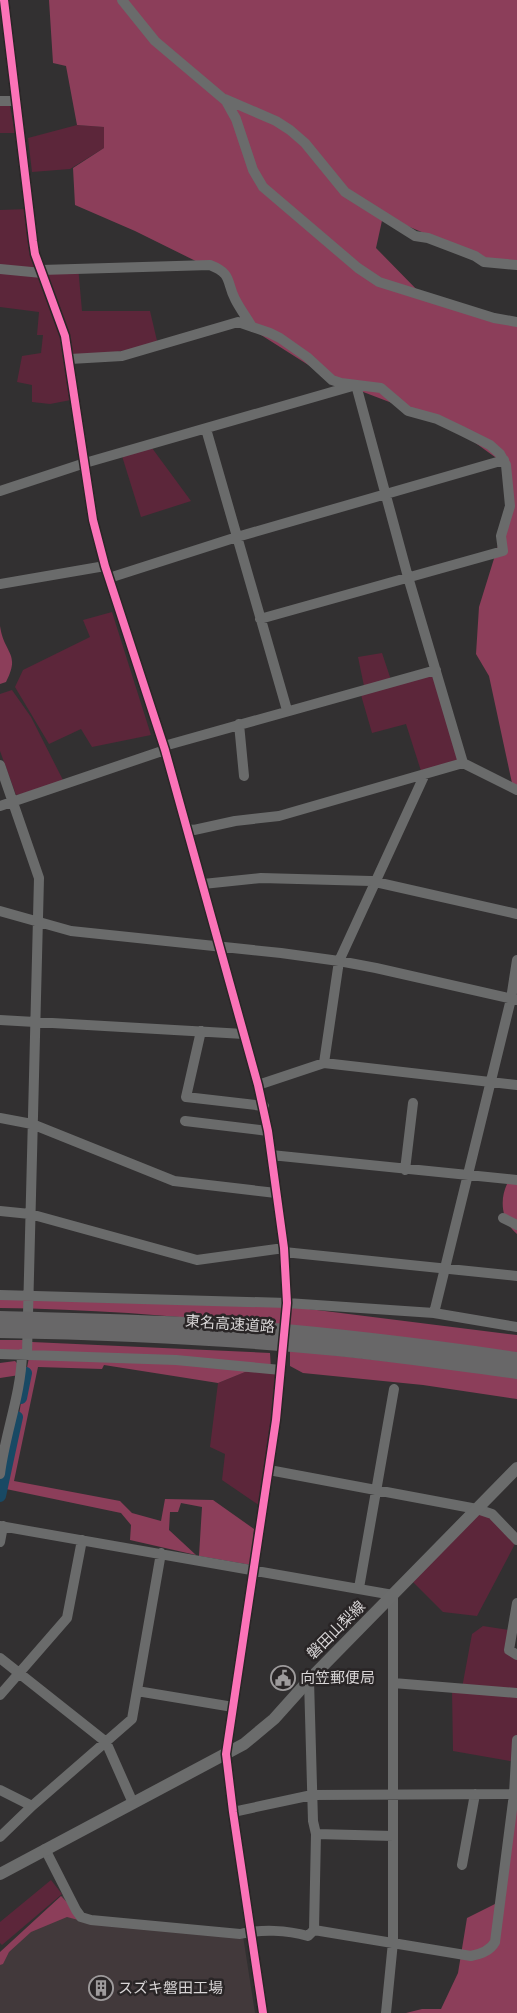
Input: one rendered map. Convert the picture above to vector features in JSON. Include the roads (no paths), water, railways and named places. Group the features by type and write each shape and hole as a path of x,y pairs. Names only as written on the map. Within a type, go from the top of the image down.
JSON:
{"highway":[{"name":"東名高速道路","path":"0,1318 107,1320 223,1326 348,1338 517,1359"},
{"name":"東名高速道路","path":"0,1331 106,1333 222,1339 338,1349 517,1372"}],"main road":[{"name":"磐田山梨線","path":"0,1874 244,1744 274,1719 309,1680 517,1468"}],"street":[{"path":"4,0 33,241 41,271 62,324 70,359 93,520 105,566 165,748 264,1106 284,1250 287,1307 282,1368 270,1470 226,1754 263,2013"},
{"path":"122,0 155,41 221,97 236,119 252,170 263,187 368,276 379,282 494,318 517,322"},
{"path":"221,97 276,121 290,130 305,143 345,192 415,236 428,238 475,256 484,262 517,265"},
{"path":"0,101 16,100"},
{"path":"0,269 41,271 210,265 219,268 226,276 231,284 234,297 252,327"},
{"path":"70,359 122,356 238,322 280,338 307,357 332,380 341,383 381,388 408,411 437,419 490,445 504,460 510,506 502,536 502,551 260,619"},
{"path":"0,491 85,464 356,385"},
{"path":"356,385 408,577 463,763"},
{"path":"206,429 287,710"},
{"path":"109,578 237,537 504,460"},
{"path":"0,584 105,566"},
{"path":"0,806 239,724 436,670"},
{"path":"239,724 244,776"},
{"path":"187,828 194,830 235,821 280,816 463,763 517,790"},
{"path":"0,765 39,878 25,1352 20,1388 0,1474"},
{"path":"324,1063 338,961 425,774"},
{"path":"203,884 261,878 376,882 517,914"},
{"path":"0,911 70,931 281,953 338,961 514,999"},
{"path":"434,1314 490,1082 514,999 517,960"},
{"path":"0,1020 244,1034"},
{"path":"201,1031 186,1097 264,1106"},
{"path":"258,1085 324,1063 517,1085"},
{"path":"404,1170 413,1103"},
{"path":"0,1118 32,1124 174,1181 276,1193"},
{"path":"185,1122 268,1131"},
{"path":"271,1155 467,1177 517,1180"},
{"path":"0,1211 30,1214 197,1260 284,1250 517,1276"},
{"path":"503,1218 517,1225"},
{"path":"0,1295 434,1314 517,1327"},
{"path":"0,1354 25,1352 282,1368"},
{"path":"359,1588 394,1389"},
{"path":"270,1470 477,1508 492,1514 517,1540"},
{"path":"0,1542 2,1526 393,1595 393,1942 386,2013"},
{"path":"0,1695 68,1618 82,1540"},
{"path":"0,1837 32,1806 132,1719 161,1553"},
{"path":"517,1603 509,1650 517,1655"},
{"path":"0,1658 106,1742 133,1803"},
{"path":"45,1849 81,1917 91,1920 226,1933 240,1934 251,1931 294,1932 308,1936 314,1930 316,1834 312,1821 309,1680"},
{"path":"393,1683 517,1693"},
{"path":"137,1691 233,1707"},
{"path":"314,1930 471,1956 492,1948 496,1942 514,1794 517,1740"},
{"path":"0,1790 32,1806"},
{"path":"462,1865 476,1794"},
{"path":"233,1812 312,1795 514,1794"},
{"path":"316,1834 393,1836"}],"waterway":[{"path":"21,1398 26,1373"},
{"path":"0,1496 17,1417"}],"place":[{"name":"向笠郵便局","path":"283,1678"},
{"name":"スズキ磐田工場","path":"101,1988"}]}
